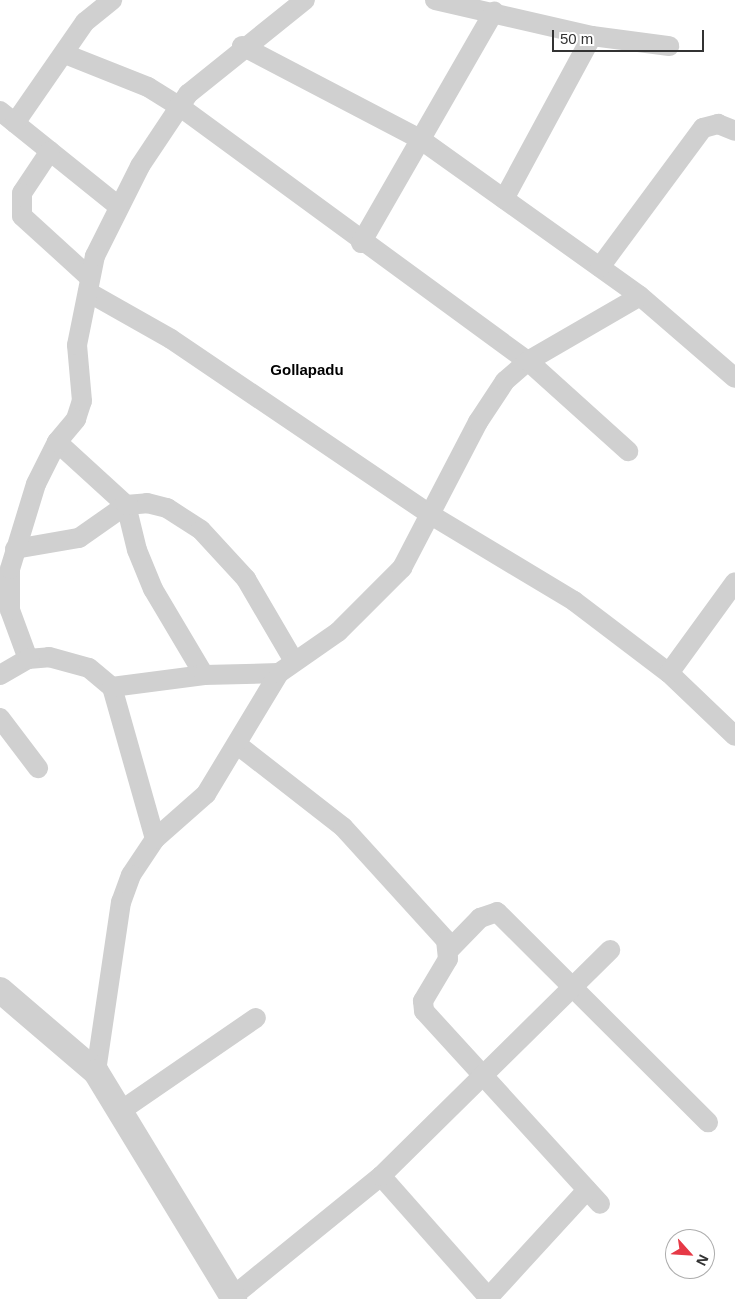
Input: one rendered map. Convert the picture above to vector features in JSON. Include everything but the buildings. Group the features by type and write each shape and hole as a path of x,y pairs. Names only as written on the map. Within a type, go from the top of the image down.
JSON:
{"street":[{"path":"112,0 85,22 65,54 8,117 118,206"},
{"path":"28,659 8,595 15,549 36,484 58,442 76,419 82,401 77,345 88,285 118,206 178,106 242,46 305,0"},
{"path":"435,0 592,36 669,46"},
{"path":"361,243 494,12"},
{"path":"504,199 592,36"},
{"path":"242,46 420,139 640,296 735,378"},
{"path":"65,54 148,88 178,106 361,243 528,361 628,451"},
{"path":"600,267 703,128 718,124 735,131"},
{"path":"50,151 22,193 22,216 88,285 431,515 574,601 669,673 733,729"},
{"path":"96,1072 121,902 135,867 155,839 206,794 239,746 287,667 338,632 402,568 478,422 505,381 528,361 640,296"},
{"path":"58,442 126,505 137,550 154,589 204,675"},
{"path":"15,549 79,538 126,505 147,503 168,508 201,530 246,579 287,667"},
{"path":"669,673 735,582"},
{"path":"0,675 28,659 68,659 112,687 287,667"},
{"path":"112,687 155,839"},
{"path":"0,718 38,768"},
{"path":"239,746 343,827 403,889 449,950"},
{"path":"381,1176 488,1298 594,1197 484,1079 422,1006 449,950 480,918 497,912 576,988 708,1122"},
{"path":"0,990 96,1072 233,1298 381,1176 484,1079 576,988 610,950"},
{"path":"119,1112 256,1018"}],"district":[{"name":"Gollapadu","path":"307,370"}]}
